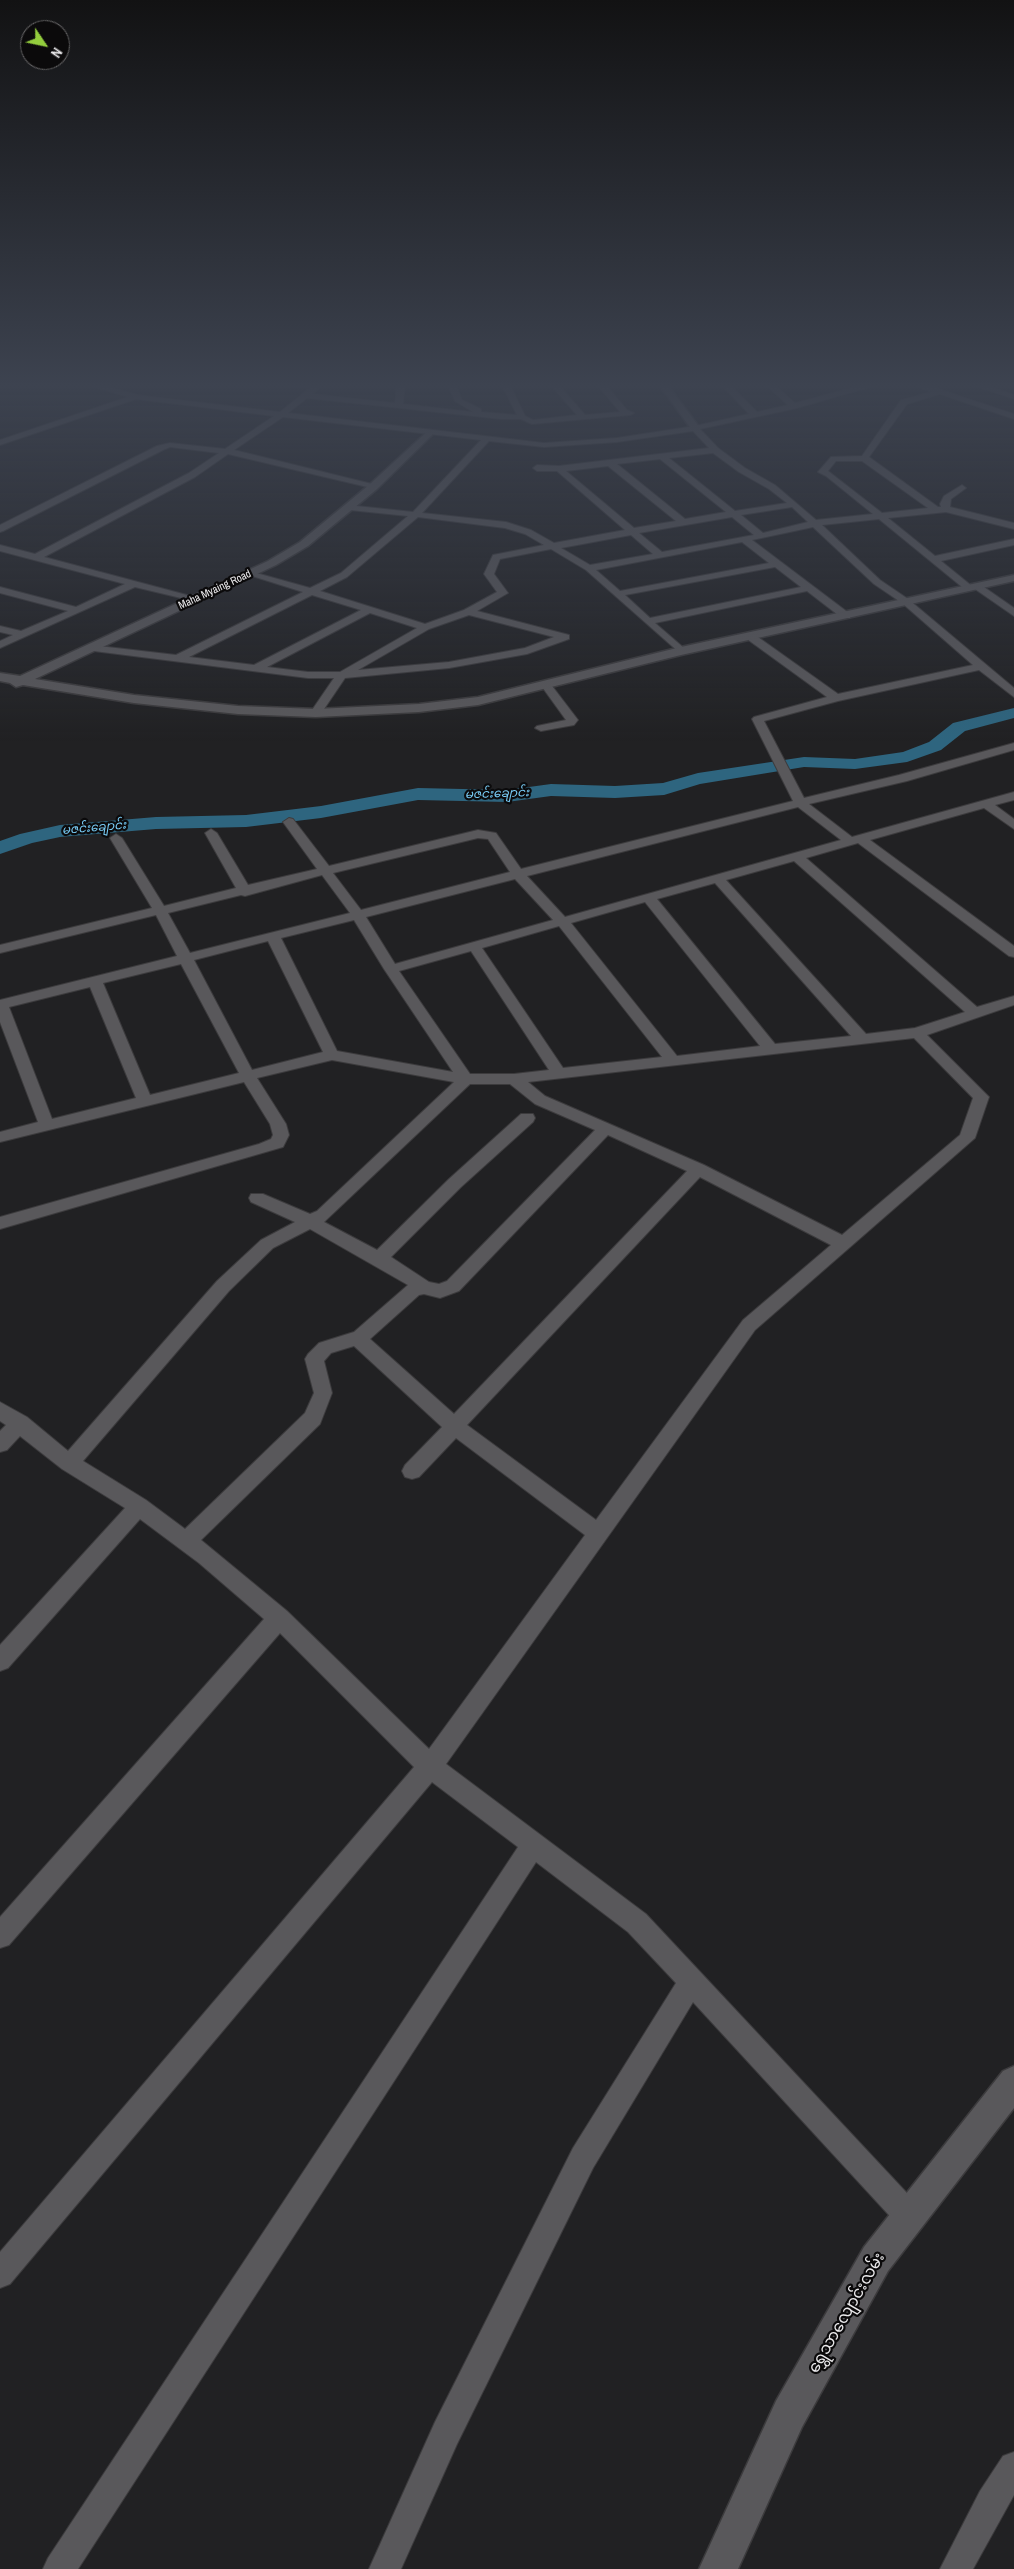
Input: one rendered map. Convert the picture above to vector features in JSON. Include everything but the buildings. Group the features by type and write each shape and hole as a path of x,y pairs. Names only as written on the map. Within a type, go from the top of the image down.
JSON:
{"street":[{"path":"0,529 49,503"},
{"path":"35,558 141,503"},
{"name":"Maha Myaing Road","path":"0,690 252,573 304,544 355,503"},
{"path":"175,660 314,592 344,575 414,516 426,503"},
{"path":"599,503 660,554"},
{"path":"659,503 683,522"},
{"path":"719,503 761,536"},
{"path":"865,503 935,559 974,588 1014,614"},
{"path":"926,503 934,509"},
{"path":"945,503 946,509"},
{"path":"316,713 342,675 426,627 468,612 503,593 489,574 496,557 732,513 794,504 877,582 905,601 1010,691"},
{"path":"350,507 414,516 506,525 528,532 589,568 681,651"},
{"path":"589,568 815,524 934,509 946,509 1014,526"},
{"path":"0,515 15,520"},
{"path":"744,539 846,616"},
{"path":"935,559 1014,542"},
{"path":"0,548 195,600"},
{"path":"617,594 777,564"},
{"path":"252,573 426,627"},
{"path":"0,677 18,682 228,710 316,713 372,712 478,701 681,651 752,637 905,601 974,588 1014,578"},
{"path":"0,645 134,584"},
{"path":"648,621 809,588"},
{"path":"0,590 77,610"},
{"path":"256,668 371,609"},
{"path":"90,648 308,675 342,675 449,666 527,651 565,637 468,612"},
{"path":"0,628 23,635"},
{"path":"752,637 793,669 836,698"},
{"path":"982,666 836,698 758,719 800,803 856,840 1014,953"},
{"path":"541,728 570,723 572,720 545,684"},
{"path":"47,1126 0,1005 357,913 903,778 1014,746"},
{"path":"392,969 1014,796"},
{"path":"986,804 1014,825"},
{"path":"289,822 357,913 466,1080"},
{"path":"211,833 245,892"},
{"path":"0,949 245,892 478,834 492,836 517,873 562,921 673,1061"},
{"path":"0,1223 277,1143 281,1135 278,1124 248,1076 161,912 116,838"},
{"path":"796,856 975,1014"},
{"path":"717,878 863,1040"},
{"path":"648,897 771,1050"},
{"path":"272,935 332,1055"},
{"path":"474,946 559,1074"},
{"path":"95,981 145,1101"},
{"path":"0,1137 332,1055 466,1080 514,1079 917,1034 1014,1000"},
{"path":"0,2274 430,1766 749,1325 967,1138 981,1097 917,1034"},
{"path":"514,1079 540,1100 698,1169 844,1244"},
{"path":"69,1463 223,1286 267,1244 323,1216 466,1080"},
{"path":"379,1259 455,1183 527,1118"},
{"path":"258,1198 311,1222 379,1259 424,1287 440,1290 454,1286 606,1128"},
{"path":"412,1471 698,1169"},
{"path":"186,1541 312,1418 323,1393 314,1358 324,1348 360,1337 413,1290 424,1287"},
{"path":"360,1337 362,1342 454,1426 598,1533"},
{"path":"0,1410 69,1463 139,1506 186,1541 279,1618 430,1766 637,1923 909,2216"},
{"path":"0,1444 20,1424"},
{"path":"0,1661 139,1506"},
{"path":"0,1936 279,1618"},
{"path":"59,2569 534,1844"},
{"path":"386,2569 446,2433 583,2158 692,1981"},
{"name":"ရွှေသာလျောင်းလမ်း","path":"718,2569 789,2414 876,2259 1014,2082"},
{"path":"956,2569 991,2502 1014,2467"}],"waterway":[{"name":"မဇင်းချောင်း","path":"0,848 27,838 60,831 156,823 246,821 321,812 418,794 507,796 551,790 615,792 664,789 698,779 804,762 855,764 907,757 935,746 959,727 1014,713"}]}
